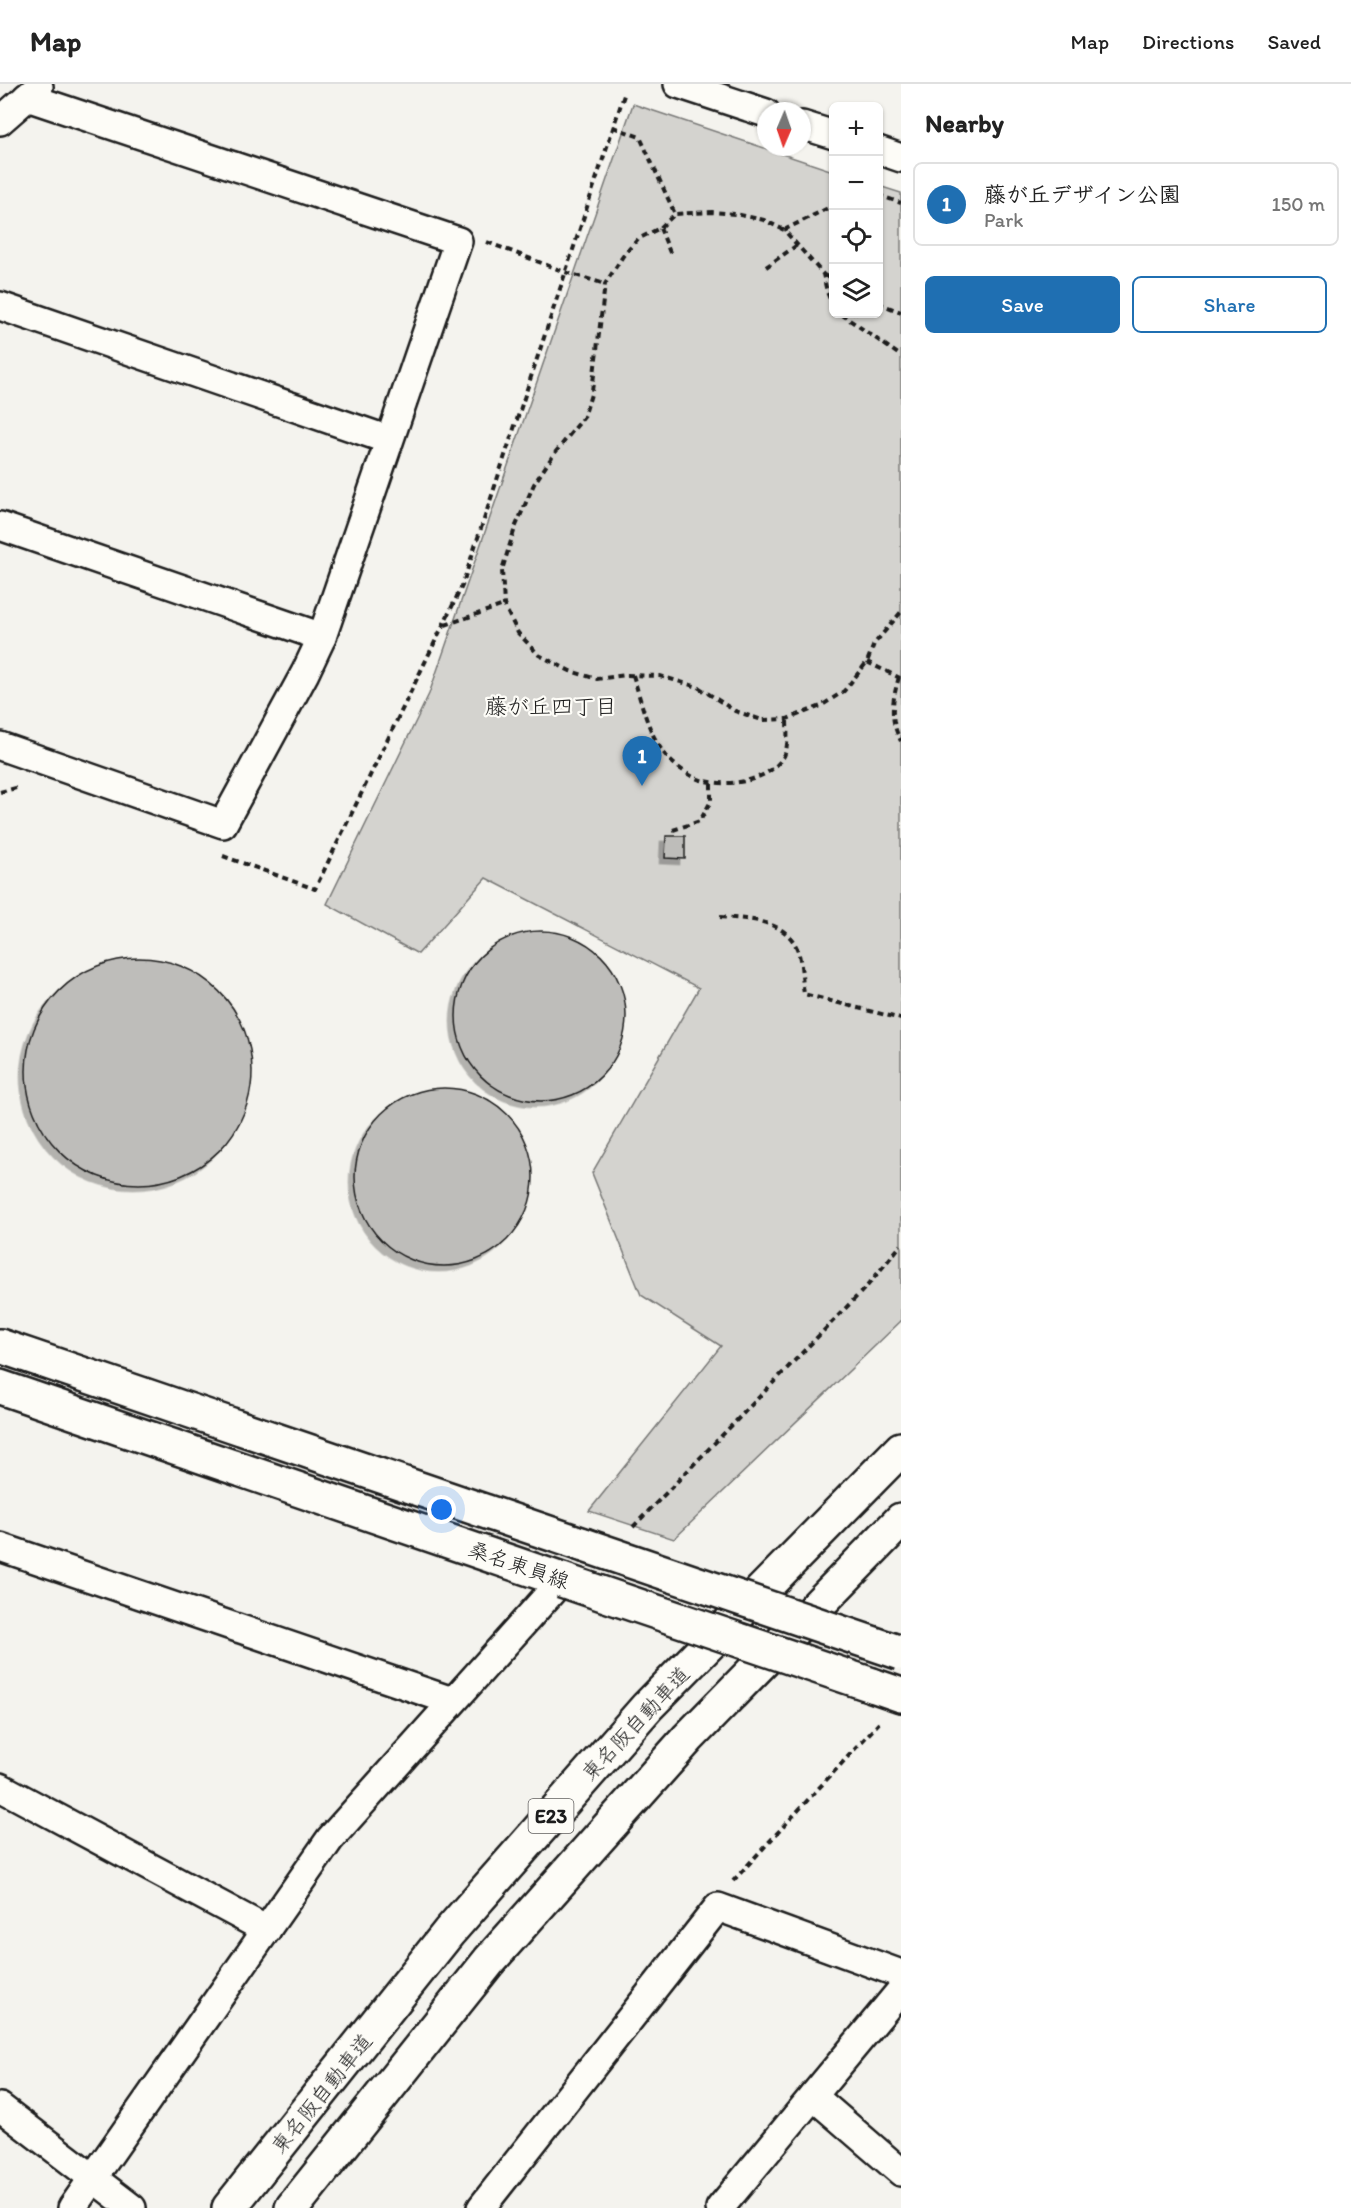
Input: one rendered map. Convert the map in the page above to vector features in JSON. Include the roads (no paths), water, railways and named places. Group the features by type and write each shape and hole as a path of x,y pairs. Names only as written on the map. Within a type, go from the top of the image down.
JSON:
{"main road":[{"name":"桑名東員線","path":"0,1346 901,1653"},
{"name":"桑名東員線","path":"0,1387 562,1580 885,1700"},
{"name":"東名阪自動車道","path":"229,2208 449,1932 647,1707 901,1449"},
{"name":"E23","path":"292,2208 489,1961 688,1738 901,1520"}],"street":[{"path":"678,84 757,110"},
{"path":"0,121 35,91 458,241 322,637 305,673 223,824 0,746"},
{"path":"811,128 829,133"},
{"path":"883,151 901,158"},
{"path":"0,306 389,440"},
{"path":"0,526 322,637"},
{"path":"0,1547 452,1701"},
{"path":"72,2208 330,1839 562,1580"},
{"path":"0,1787 267,1930"},
{"path":"481,2208 718,1907 901,1974"},
{"path":"720,2208 901,1990"},
{"path":"813,2097 901,2172"},
{"path":"0,2107 124,2202"}],"place":[{"name":"藤が丘デザイン公園","path":"642,786"}],"district":[{"name":"藤が丘四丁目","path":"551,706"}]}
